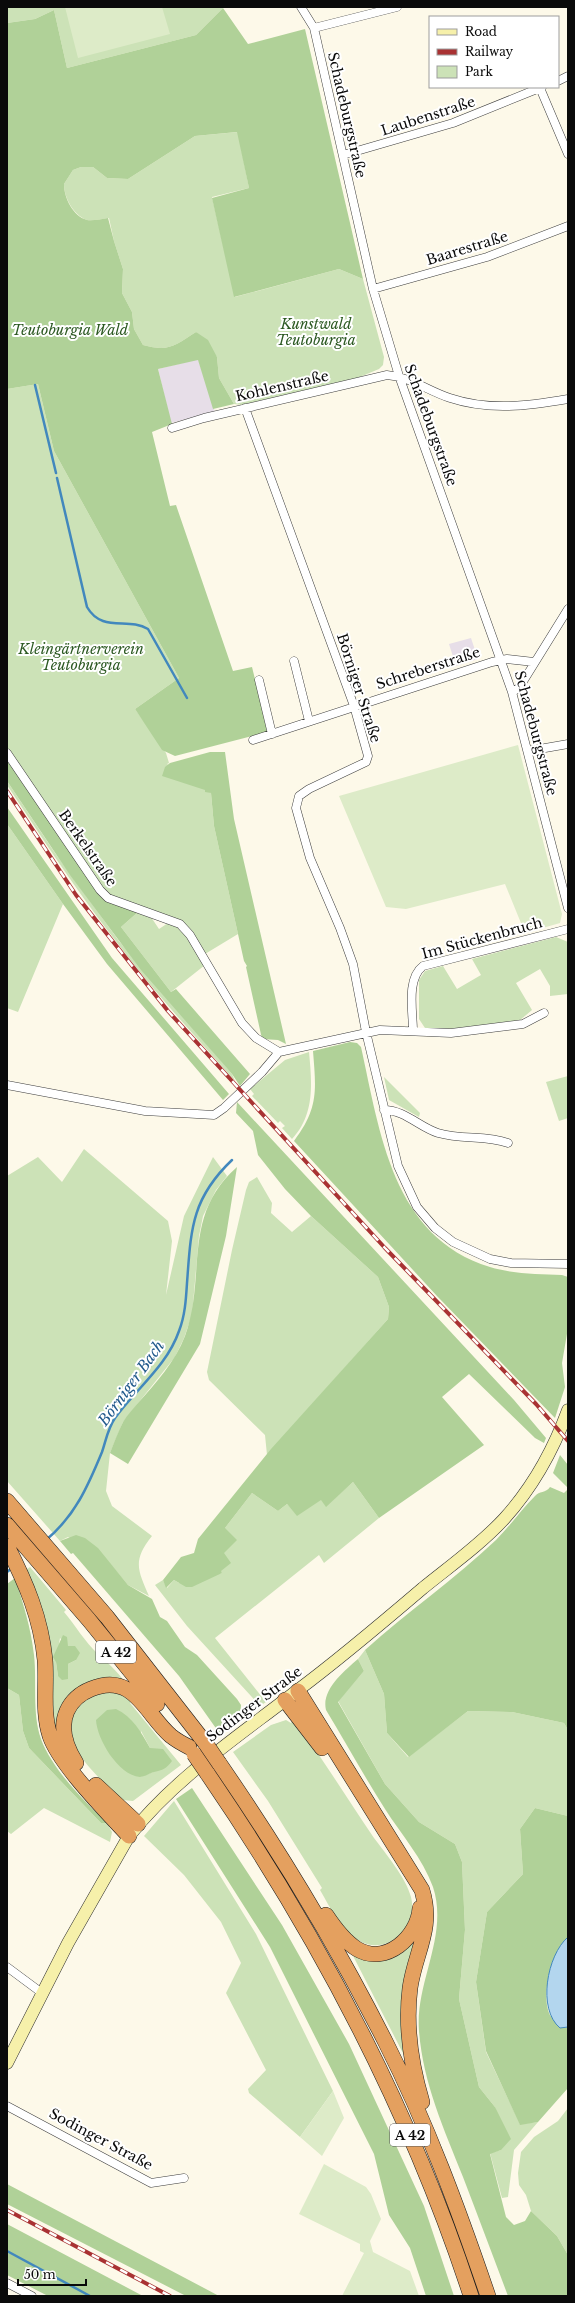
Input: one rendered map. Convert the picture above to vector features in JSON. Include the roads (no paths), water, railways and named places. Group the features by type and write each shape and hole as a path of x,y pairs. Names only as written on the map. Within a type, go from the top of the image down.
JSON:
{"highway":[{"name":"A 42","path":"7,1501 50,1550 152,1673 206,1744 287,1866 338,1952 386,2044 421,2119 488,2296"},
{"name":"A 42","path":"7,1525 141,1684 207,1773 271,1868 352,2011 418,2153 471,2296"},
{"path":"10,1551 21,1573 35,1609 42,1637 45,1662 45,1709 51,1738 68,1766 133,1830"},
{"path":"133,1830 109,1798 76,1762 69,1751 63,1730 67,1711 74,1700 83,1692 105,1684 127,1689 139,1697 170,1735 191,1751"},
{"path":"298,1691 415,1876 427,1905 426,1929 410,1986 408,2037 417,2086 442,2150 442,2172"},
{"path":"285,1700 326,1753 407,1872 416,1892 420,1908 418,1921 412,1933 404,1942 394,1949 382,1953 370,1953 358,1950 335,1928 307,1884 287,1866"}],"main road":[{"name":"Sodinger Straße","path":"7,2063 42,1992 133,1830 186,1775 349,1651 503,1520 537,1475 553,1448 568,1410"}],"street":[{"name":"Schadeburgstraße","path":"301,7 314,28 373,289 399,376 502,660 528,750 568,908"},
{"path":"314,28 397,7"},
{"name":"Laubenstraße","path":"343,155 460,121 539,88"},
{"path":"541,88 568,154"},
{"name":"Baarestraße","path":"373,289 487,257 568,226"},
{"name":"Kohlenstraße","path":"172,428 245,408 388,375 399,376"},
{"path":"399,376 450,398 478,404 507,407 568,399"},
{"name":"Börniger Straße","path":"245,408 354,706 368,756 366,762 309,789 299,796 296,808 310,858 348,948 366,1032"},
{"path":"512,692 519,688 568,609"},
{"name":"Schreberstraße","path":"253,740 354,706 502,660 534,662"},
{"path":"294,661 309,721"},
{"path":"259,680 272,734"},
{"path":"528,750 568,744"},
{"name":"Berkelstraße","path":"7,753 100,890 108,898 180,924 190,935 247,1031 279,1052"},
{"name":"Im Stückenbruch","path":"413,1031 413,979 423,966 568,928"},
{"path":"7,1085 145,1112 214,1115 224,1108 262,1072 279,1052 380,1030 451,1033 523,1024 544,1013"},
{"path":"366,1032 398,1166 417,1208 435,1228 453,1242 490,1259 511,1263 568,1264"},
{"path":"384,1110 400,1113 436,1132 454,1137 476,1140 495,1138 508,1143"},
{"path":"7,1967 42,1992"},
{"name":"Sodinger Straße","path":"7,2106 151,2183 184,2178"},
{"path":"7,2283 32,2296"}],"water":[{"path":"568,1937 568,2027 560,2028 553,2019 549,2008 547,1996 548,1982 550,1969 555,1956 561,1945"}],"waterway":[{"path":"35,385 56,473"},
{"path":"57,478 87,607 93,615 100,620 132,624 148,629 187,698"},
{"name":"Börniger Bach","path":"46,1540 65,1521 80,1500 97,1465 109,1430 115,1418 159,1366 174,1344 184,1313 190,1247 196,1216 208,1188 218,1174 232,1160"},
{"name":"Börniger Bach","path":"7,1572 12,1568"},
{"path":"7,2251 90,2296"}],"railway":[{"path":"7,791 76,895 168,1011 385,1248 536,1404 568,1441"},
{"path":"7,2210 170,2296"}],"park label":[{"name":"Teutoburgia Wald","path":"70,330"},
{"name":"Kunstwald Teutoburgia","path":"316,332"},
{"name":"Kleingärtnerverein Teutoburgia","path":"81,658"}]}
